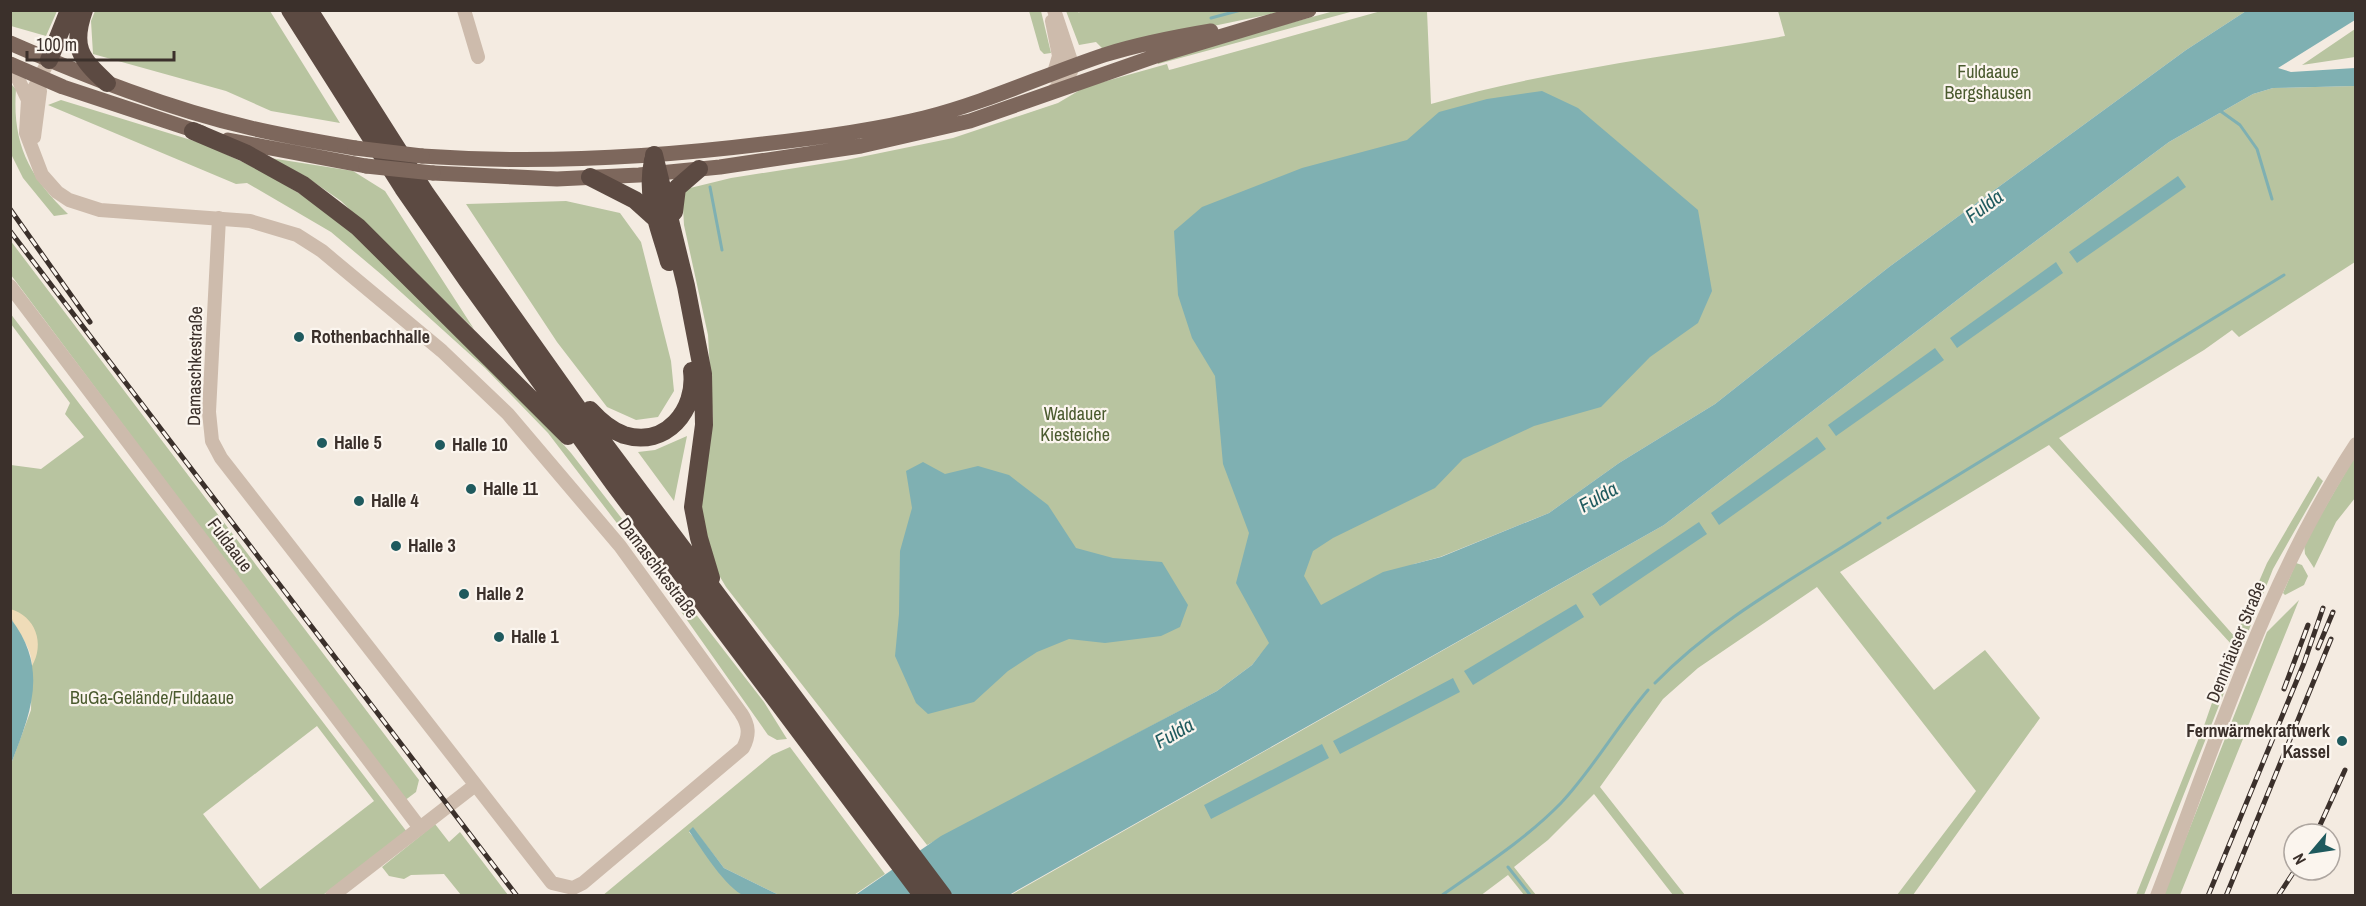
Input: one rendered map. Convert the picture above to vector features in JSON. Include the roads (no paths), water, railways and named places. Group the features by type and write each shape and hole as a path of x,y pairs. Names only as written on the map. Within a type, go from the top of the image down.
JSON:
{"highway":[{"path":"49,60 69,10"},
{"path":"84,10 77,38 80,53 86,63 106,83"},
{"path":"290,10 409,198 614,484 943,896"},
{"path":"309,10 426,194 533,346 725,606 923,896"},
{"path":"193,131 245,153 303,185 358,227 494,360 614,484"},
{"path":"654,155 656,174 672,226 703,374 704,425 695,481 695,522 706,565 725,606"},
{"path":"672,226 676,190 699,169"},
{"path":"533,346 598,419 614,431 632,437 647,437 663,432 678,422 690,403 693,380 673,277 650,196 656,174"},
{"path":"590,177 635,200 655,218"}],"main road":[{"path":"11,64 63,87 193,131 237,142 366,166 434,173 557,179 656,174 861,146 970,121 1156,56 1309,10"},
{"path":"10,43 106,83 249,128 355,148 422,156 522,161 654,155 856,132 968,106 1143,44 1267,22"}],"street":[{"path":"464,10 478,57"},
{"path":"1049,10 1059,56 1053,76"},
{"path":"1044,96 1067,79 1073,67 1054,10"},
{"name":"Damaschkestraße","path":"49,60 32,102 33,157 42,175 57,192 82,205 100,210 219,218 274,226 297,235 322,251 442,351 508,414 620,546 741,712 749,729 745,744 734,757 593,876 573,888 552,883 220,458 212,441 208,412 219,218"},
{"name":"Damaschkestraße","path":"11,64 32,102"},
{"path":"32,102 63,87"},
{"name":"Fuldaaue","path":"10,285 420,828"},
{"name":"Dennhäuser Straße","path":"2157,896 2283,573 2355,444"},
{"path":"332,896 474,786"}],"water":[{"name":"Fulda","path":"2246,11 2355,11 2355,20 2278,68 2291,72 2355,68 2355,86 2273,88 2253,94 2169,142 1978,284 1664,525 1009,895 854,896 941,836 1217,691 1252,665 1269,643 1236,583 1249,533 1223,464 1215,376 1192,338 1178,295 1174,231 1202,207 1302,168 1407,140 1439,112 1487,99 1542,91 1578,108 1698,210 1712,291 1698,323 1650,357 1601,407 1534,426 1463,459 1435,488 1333,538 1313,551 1304,576 1321,605 1383,572 1441,557 1549,513 1619,463 1715,404 1889,267 2186,50"},
{"path":"2178,176 2186,187 2077,263 2069,252"},
{"path":"2056,262 2063,273 1957,348 1950,338"},
{"path":"1935,348 1944,360 1836,436 1828,425"},
{"path":"1817,437 1826,449 1719,525 1711,513"},
{"path":"923,462 945,474 978,466 1009,475 1048,505 1076,548 1113,558 1162,562 1188,605 1180,627 1161,636 1105,643 1069,639 1037,652 1008,671 974,702 928,714 916,703 895,656 899,614 900,551 912,508 906,471"},
{"path":"1699,522 1707,534 1600,606 1592,594"},
{"path":"1576,604 1584,617 1473,685 1464,671"},
{"path":"11,619 23,637 30,655 33,691 25,726 11,764"},
{"path":"1453,678 1460,692 1340,754 1333,741"},
{"path":"1322,744 1329,758 1211,819 1204,805"},
{"path":"693,827 724,868 779,895 753,897 738,892 722,877 700,847 689,831"}],"waterway":[{"path":"1211,18 1241,10"},
{"path":"2219,110 2240,125 2257,149 2272,199"},
{"path":"710,187 722,250"},
{"path":"1888,518 2284,275"},
{"path":"1655,683 1706,637 1734,617 1880,523"},
{"path":"1441,896 1518,841 1561,803 1648,690"},
{"path":"1508,867 1531,896"}],"railway":[{"path":"10,209 90,322"},
{"path":"10,231 517,896"},
{"path":"2208,896 2304,663 2323,608"},
{"path":"2318,648 2333,612"},
{"path":"2284,689 2308,625"},
{"path":"2226,896 2331,639"},
{"path":"2321,822 2345,770"},
{"path":"2278,896 2287,882"}],"place":[{"name":"Rothenbachhalle","path":"299,337"},
{"name":"Halle 5","path":"322,443"},
{"name":"Halle 10","path":"440,445"},
{"name":"Halle 11","path":"471,489"},
{"name":"Halle 4","path":"359,501"},
{"name":"Halle 3","path":"396,546"},
{"name":"Halle 2","path":"464,594"},
{"name":"Halle 1","path":"499,637"},
{"name":"Fernwärmekraftwerk Kassel","path":"2342,741"}],"park label":[{"name":"Fuldaaue Bergshausen","path":"1988,82"},
{"name":"Waldauer Kiesteiche","path":"1075,424"},
{"name":"BuGa-Gelände/Fuldaaue","path":"152,698"}]}
